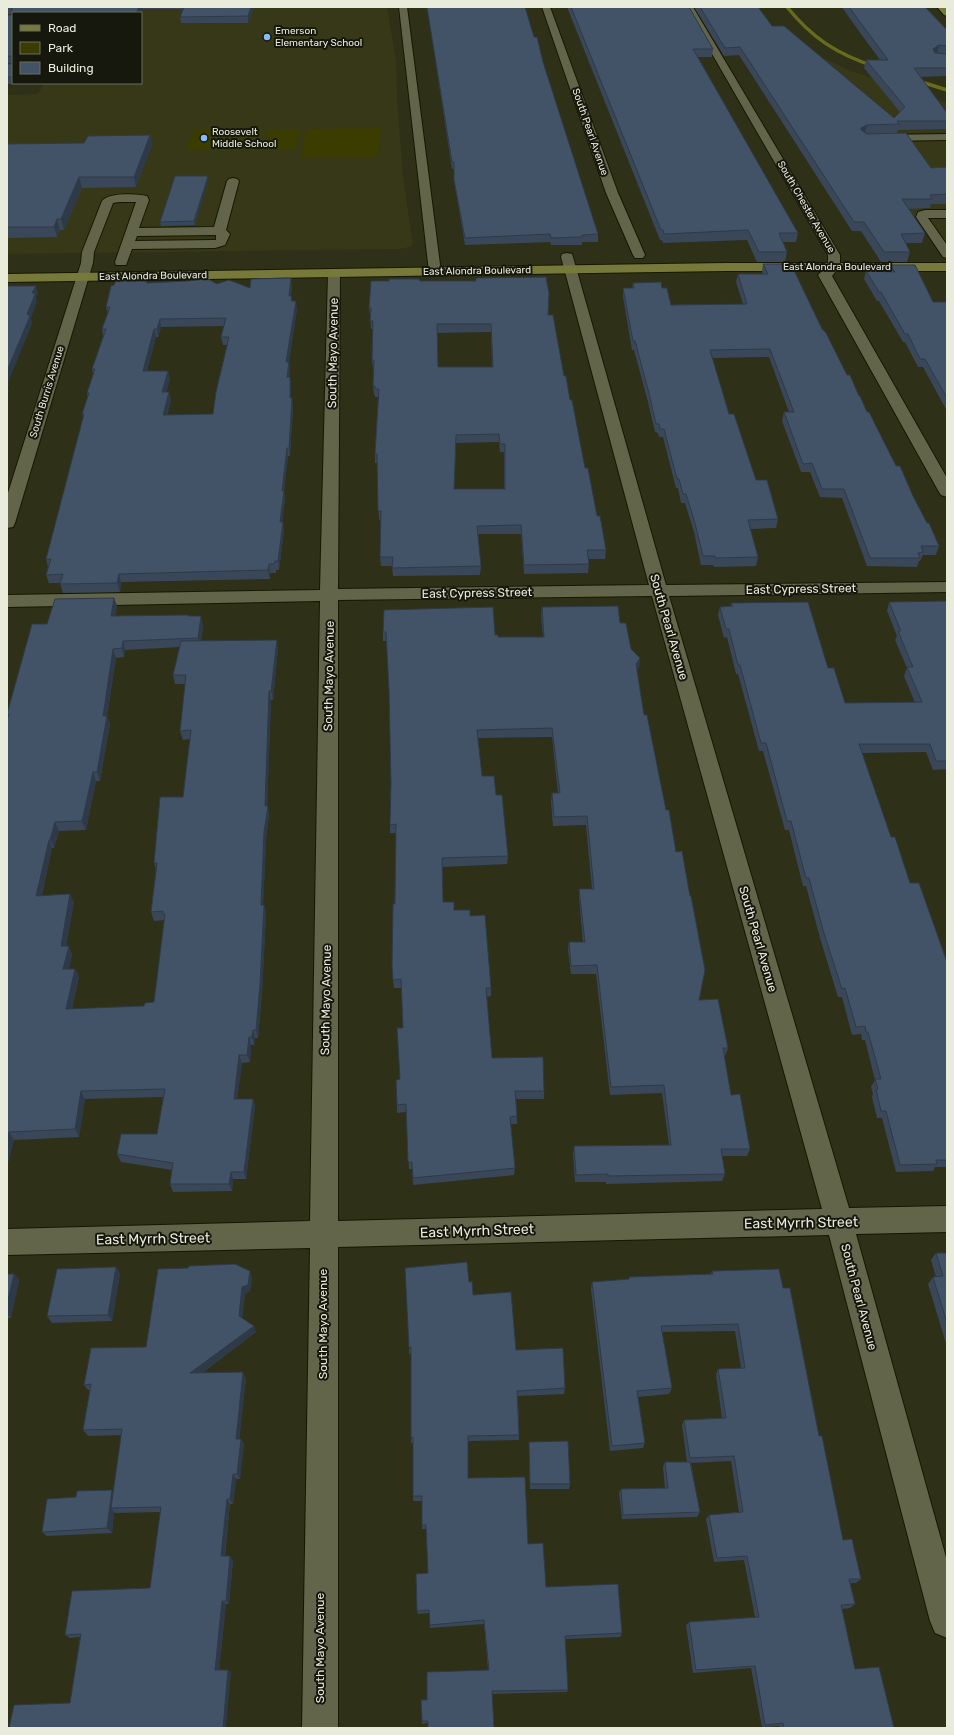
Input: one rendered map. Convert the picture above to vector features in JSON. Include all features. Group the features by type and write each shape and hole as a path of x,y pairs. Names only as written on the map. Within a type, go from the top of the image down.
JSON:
{"main road":[{"path":"941,7 947,13"},
{"name":"East Alondra Boulevard","path":"7,278 334,273 434,262 568,264 834,260 947,254"},
{"path":"624,256 654,255"},
{"name":"East Alondra Boulevard","path":"686,255 834,260 947,267"},
{"name":"East Alondra Boulevard","path":"490,258 568,264 603,256"},
{"name":"East Alondra Boulevard","path":"82,263 137,262"}],"street":[{"path":"403,7 434,262"},
{"name":"South Pearl Avenue","path":"546,7 612,193 639,256"},
{"name":"South Chester Avenue","path":"689,7 834,260 825,275 947,492"},
{"path":"873,138 947,137"},
{"path":"219,231 233,181"},
{"name":"South Burris Avenue","path":"7,522 82,276 82,263 110,200 143,199 132,232"},
{"path":"947,214 922,215 947,254"},
{"path":"121,262 127,245 132,232 219,231 224,234 222,241 218,244 127,245"},
{"name":"South Pearl Avenue","path":"568,264 659,591 839,1222 947,1621"},
{"name":"South Mayo Avenue","path":"320,1728 329,595 334,273"},
{"name":"East Cypress Street","path":"7,601 329,595 947,587"},
{"name":"East Myrrh Street","path":"7,1242 947,1219"}],"shaded area":[{"name":"Roosevelt Middle School","path":"79,7 387,7 396,61 397,99 403,176 413,245 400,249 7,254 7,95 38,94 43,84 142,84 142,12 77,12"},
{"path":"811,52 849,70 947,103 947,246 935,246 883,172"}],"green space":[{"path":"381,128 378,157 301,158 306,129"},
{"path":"231,129 263,129 257,150 225,150"},
{"path":"269,129 300,129 296,149 264,150"},
{"path":"194,130 225,130 218,150 186,150"}],"building":[{"path":"12,7 139,7 136,12 12,12"},
{"path":"184,7 251,7 248,16 180,17"},
{"path":"427,7 525,7 534,37 537,37 543,62 598,234 582,235 582,237 551,238 550,234 465,238 454,180 454,162 452,162"},
{"path":"571,7 689,7 713,49 693,49 798,233 779,233 787,252 759,252 748,230 664,234 663,230 661,230"},
{"path":"700,7 758,7 772,26 784,26 894,118 905,107 866,60 888,60 849,7 925,7 947,30 947,46 939,45 933,49 935,53 947,54 947,68 914,68 947,113 947,121 897,121 899,124 867,125 861,128 861,130 867,134 906,133 931,168 947,167 947,194 930,195 932,199 902,199 925,233 901,234 910,252 884,252 864,222 854,222 740,47 725,48"},
{"path":"7,15 12,15 12,56 7,56"},
{"path":"7,64 12,64 12,77 7,77"},
{"path":"150,135 134,177 79,177 61,219 57,219 54,227 7,227 7,144 84,143 88,136"},
{"path":"175,176 208,176 194,221 160,222"},
{"path":"763,264 791,264 822,329 826,333 847,375 850,375 867,412 869,412 896,466 900,466 913,496 927,523 929,523 939,546 921,546 923,552 918,553 920,558 870,558 844,489 822,489 812,463 803,464 784,412 794,412 770,349 710,350 729,414 734,414 756,480 767,480 778,519 748,520 758,557 715,558 715,556 703,556 686,494 683,494 679,479 677,479 664,429 660,429 659,424 656,424 635,341 633,341 623,288 634,288 633,283 661,282 662,288 667,288 671,305 747,304 738,274 768,274"},
{"path":"890,265 915,265 933,302 947,302 947,398 925,359 920,359 908,334 905,334 881,292 879,292 866,271 895,272"},
{"path":"546,277 549,293 548,315 553,315 564,376 566,376 570,400 572,400 585,468 588,468 597,516 600,516 606,550 587,550 589,564 524,565 521,525 477,526 481,566 392,568 393,557 380,557 381,511 378,511 377,454 375,454 379,389 375,389 375,386 373,386 373,321 370,321 371,308 369,308 371,281 389,281 389,279 419,279 420,281 476,281 476,278","holes":["437,324 491,324 493,367 438,367","499,434 500,444 505,444 505,489 454,489 456,435"]},
{"path":"291,278 289,296 292,296 291,301 296,301 286,362 289,362 287,377 290,377 290,398 292,398 289,448 287,448 282,491 284,491 280,522 283,522 278,561 275,561 274,564 269,564 268,570 119,574 117,583 60,584 63,574 46,575 51,559 46,559 84,414 82,414 89,393 87,393 95,369 92,369 106,329 102,329 110,307 106,307 111,286 114,285 116,281 147,281 147,283 202,279 210,280 217,284 229,280 250,288 251,279","holes":["226,318 221,337 229,337 216,392 213,414 163,415 169,392 162,392 168,371 143,371 154,329 157,329 160,319"]},
{"path":"7,286 36,286 32,293 35,293 27,314 30,316 7,371"},
{"path":"114,598 111,616 201,616 198,638 123,641 122,648 113,649 103,716 107,716 97,772 93,772 82,821 55,822 49,840 36,896 70,894 61,946 69,946 63,969 75,969 66,1009 144,1006 145,1003 154,1002 165,914 163,915 163,911 151,912 157,863 154,863 160,797 183,797 191,730 180,731 186,675 173,675 181,641 277,640 271,691 269,691 265,806 268,806 264,832 261,905 264,905 256,1030 253,1030 252,1037 249,1037 247,1055 239,1055 234,1099 253,1099 244,1172 231,1172 229,1184 170,1184 173,1163 117,1154 121,1134 157,1134 165,1089 81,1091 75,1129 9,1132 7,1140 7,721 9,714 7,714 32,624 47,624 55,599"},
{"path":"947,601 947,761 936,761 930,744 859,744 891,837 895,837 910,883 919,883 947,962 947,1160 936,1160 937,1164 900,1165 886,1111 881,1111 875,1079 881,1079 868,1032 866,1032 865,1026 856,1027 845,988 842,989 823,930 809,878 806,878 791,821 787,821 766,743 761,743 740,665 738,665 729,629 726,629 720,607 733,606 731,603 808,602 828,668 834,668 845,703 922,702 907,667 913,667 898,631 901,631 889,602"},
{"path":"618,606 620,623 626,623 631,649 640,658 636,664 644,715 647,715 666,810 669,810 676,852 682,851 705,970 699,1000 718,999 728,1048 723,1048 731,1095 740,1094 750,1149 721,1149 725,1174 608,1176 608,1174 576,1175 574,1146 671,1145 664,1085 611,1087 597,965 571,966 569,942 585,942 579,889 594,889 587,816 554,817 552,793 560,793 552,728 477,730 482,776 494,776 496,795 502,795 508,856 442,858 443,902 454,902 454,910 470,910 470,916 485,915 491,988 486,988 492,1058 543,1057 544,1091 515,1091 517,1116 510,1117 515,1168 413,1178 412,1162 408,1162 406,1104 397,1105 396,1080 400,1079 397,1028 403,1028 401,979 393,980 392,965 393,904 395,904 396,824 390,825 391,784 389,690 386,632 383,632 384,610 493,607 495,635 498,635 498,637 544,637 542,607"},
{"path":"936,1253 947,1253 947,1323 933,1277 943,1276"},
{"path":"467,1262 469,1282 472,1281 473,1295 511,1292 516,1350 563,1348 565,1388 517,1391 519,1435 468,1436 468,1478 525,1477 528,1544 543,1543 546,1587 618,1584 622,1633 565,1636 568,1690 492,1691 494,1728 428,1728 428,1721 422,1721 421,1700 427,1700 427,1672 489,1670 484,1620 430,1625 429,1610 417,1611 416,1574 428,1573 426,1525 422,1525 422,1496 413,1496 413,1437 411,1438 411,1347 409,1348 405,1268"},
{"path":"235,1264 250,1271 248,1285 242,1287 239,1316 254,1326 190,1373 243,1372 236,1439 241,1439 237,1474 233,1474 230,1499 227,1499 221,1556 230,1556 226,1601 222,1601 215,1670 228,1670 223,1728 9,1728 14,1705 70,1703 81,1634 65,1635 72,1591 150,1588 161,1507 111,1508 122,1429 83,1430 91,1384 84,1385 91,1348 146,1347 158,1269"},
{"path":"116,1267 108,1315 47,1316 57,1269"},
{"path":"779,1269 783,1288 790,1288 819,1436 822,1436 843,1540 852,1539 861,1579 849,1579 855,1604 841,1605 855,1669 879,1667 894,1728 784,1728 783,1723 765,1725 755,1666 696,1670 689,1622 759,1617 747,1556 717,1558 709,1515 743,1512 734,1456 690,1458 684,1420 726,1418 718,1369 745,1368 738,1324 661,1326 672,1388 637,1391 645,1443 612,1446 592,1282 629,1279 629,1277 713,1274 712,1271"},
{"path":"7,1274 14,1274 7,1304"},
{"path":"568,1441 570,1484 530,1484 529,1442"},
{"path":"665,1462 690,1462 700,1512 623,1515 621,1489 668,1488"},
{"path":"112,1490 107,1528 42,1532 47,1499 76,1497 77,1491"}],"waterway":[{"path":"787,7 816,37 849,57 876,67"},
{"path":"915,80 947,90"}],"place":[{"name":"Emerson Elementary School","path":"267,37"},
{"name":"Roosevelt Middle School","path":"204,138"}]}
